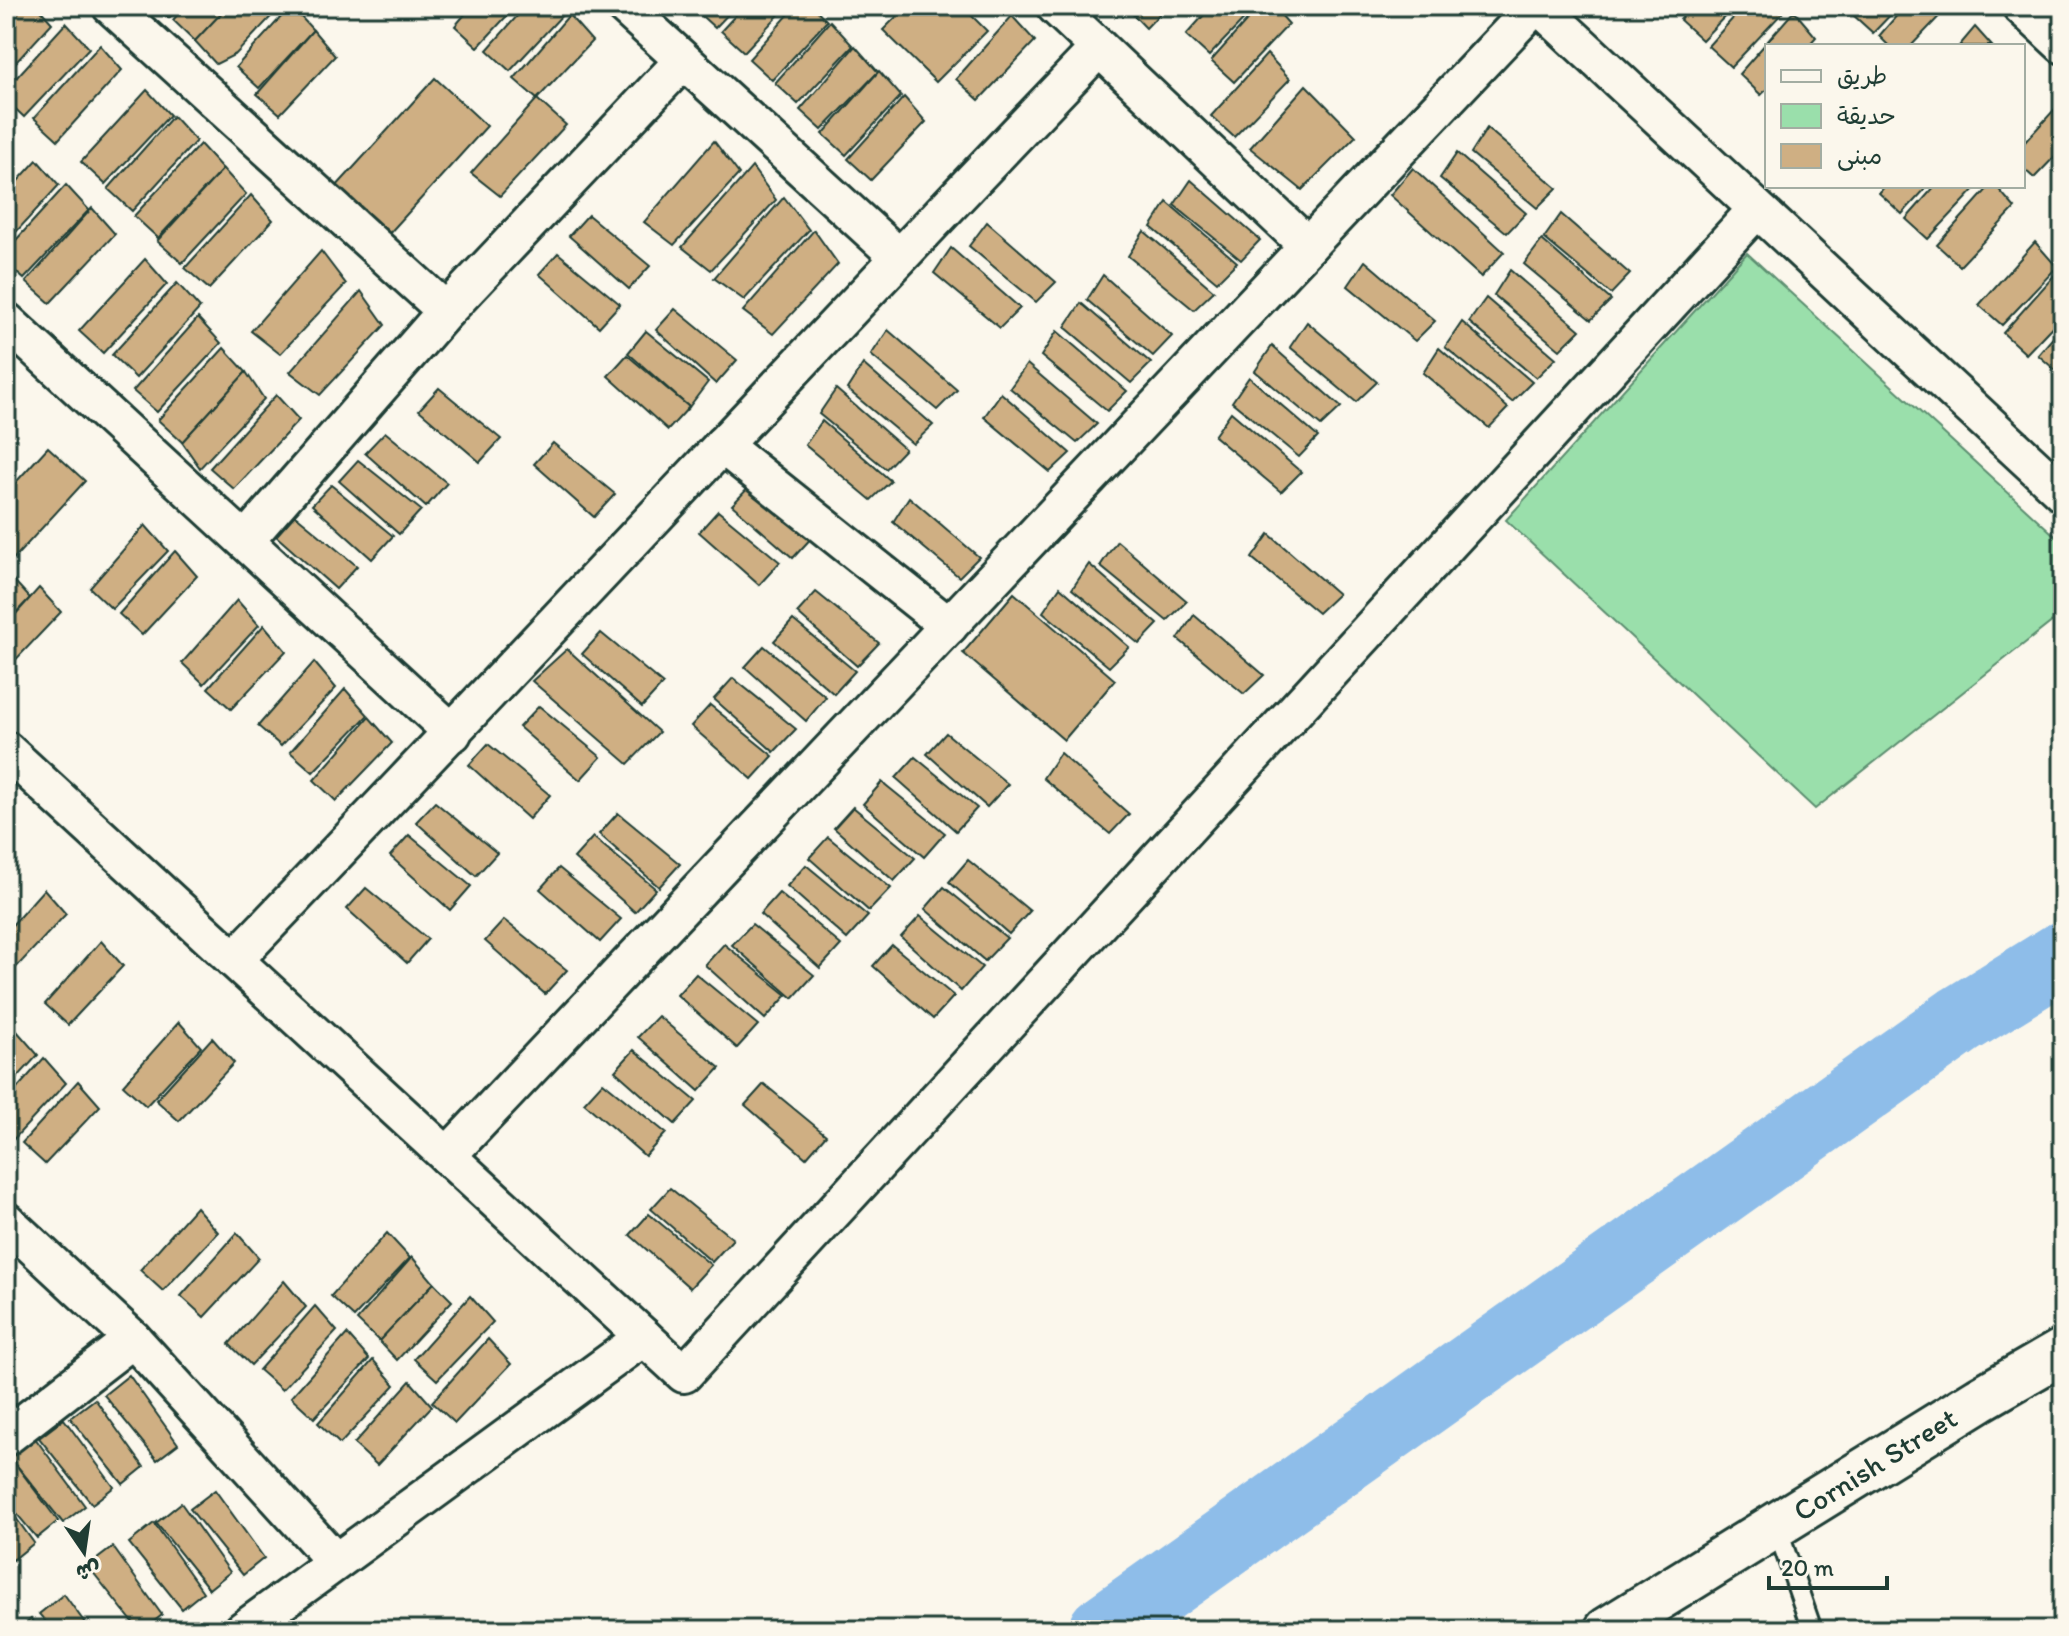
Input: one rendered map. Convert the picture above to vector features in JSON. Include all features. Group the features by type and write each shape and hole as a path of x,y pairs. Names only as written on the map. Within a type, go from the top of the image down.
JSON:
{"main road":[{"name":"Cornish Street","path":"1607,1630 2063,1351"}],"street":[{"path":"111,6 446,311"},
{"path":"624,6 899,257"},
{"path":"1055,6 1308,246"},
{"path":"447,1156 1537,6 2063,493"},
{"path":"2021,6 2063,45"},
{"path":"234,960 453,733 1099,48"},
{"path":"245,541 446,311 683,61"},
{"path":"6,750 684,1374 1757,209"},
{"path":"6,321 453,733"},
{"path":"722,445 949,626"},
{"path":"6,1221 133,1339 335,1561"},
{"path":"243,1630 644,1337"},
{"path":"6,1437 133,1339"}],"lane":[{"path":"1776,1525 1812,1630"}],"green space":[{"path":"1747,253 2063,543 2063,613 1815,809 1506,520"}],"building":[{"path":"22,6 37,6 52,23 6,73 6,24"},
{"path":"156,6 180,6 169,18"},
{"path":"185,6 228,6 195,41 173,20"},
{"path":"228,6 281,6 236,54 216,64 195,41"},
{"path":"291,6 313,30 259,88 236,67"},
{"path":"472,6 516,6 478,47 455,26"},
{"path":"526,6 559,6 565,12 510,71 487,50"},
{"path":"694,6 736,6 715,28"},
{"path":"744,6 787,6 744,52 721,31"},
{"path":"796,6 813,6 827,21 772,80 749,59"},
{"path":"907,6 962,6 987,31 936,82 883,30"},
{"path":"1125,6 1167,6 1146,28"},
{"path":"1212,6 1257,6 1209,56 1186,35"},
{"path":"1260,6 1273,6 1289,24 1234,82 1211,61"},
{"path":"1692,6 1735,6 1702,40 1680,20"},
{"path":"1744,6 1784,6 1786,9 1731,67 1708,46"},
{"path":"1856,6 1899,6 1873,33 1851,13"},
{"path":"1905,6 1949,6 1913,44 1887,44 1879,36"},
{"path":"1794,11 1816,37 1810,44 1765,44"},
{"path":"569,15 592,41 537,99 514,79"},
{"path":"1012,16 1035,41 979,100 956,79"},
{"path":"830,21 853,46 798,104 775,83"},
{"path":"66,23 89,48 24,117 6,100 6,89"},
{"path":"1975,27 1990,44 1961,44"},
{"path":"313,30 335,56 280,114 257,94"},
{"path":"1765,44 1765,91 1761,95 1739,74"},
{"path":"100,45 122,70 58,140 34,118"},
{"path":"855,46 878,72 822,130 800,110"},
{"path":"1267,54 1290,79 1234,137 1211,116"},
{"path":"879,71 901,96 846,155 823,134"},
{"path":"435,78 487,126 387,236 334,189"},
{"path":"1306,85 1356,136 1302,190 1250,148"},
{"path":"147,90 170,115 105,184 81,162"},
{"path":"904,97 926,122 871,180 848,159"},
{"path":"537,99 566,125 500,196 471,173"},
{"path":"2063,100 2063,148 2034,178 2025,170 2025,142"},
{"path":"173,116 196,141 132,211 108,189"},
{"path":"1487,128 1557,188 1537,208 1471,153"},
{"path":"714,141 739,174 674,245 644,222"},
{"path":"200,144 223,169 158,238 134,216"},
{"path":"1457,153 1526,213 1507,233 1440,178"},
{"path":"37,160 59,185 6,243 6,194"},
{"path":"752,167 776,200 711,270 682,247"},
{"path":"1413,168 1504,252 1481,277 1390,195"},
{"path":"223,169 246,194 182,263 157,241"},
{"path":"1191,180 1260,240 1241,260 1174,205"},
{"path":"66,185 89,210 24,279 6,263 6,251"},
{"path":"1883,188 1926,188 1902,214 1879,193"},
{"path":"1933,188 1976,188 1928,239 1906,219"},
{"path":"1988,188 1998,188 2015,208 1960,266 1937,245"},
{"path":"251,195 273,220 209,289 185,268"},
{"path":"784,197 809,230 744,300 714,278"},
{"path":"1167,202 1237,262 1217,282 1151,227"},
{"path":"92,208 115,234 50,303 26,282"},
{"path":"1561,214 1630,274 1611,294 1544,238"},
{"path":"588,215 650,266 629,289 569,236"},
{"path":"987,222 1056,282 1036,302 969,246"},
{"path":"814,230 838,264 773,334 743,311"},
{"path":"1144,231 1214,291 1194,310 1128,256"},
{"path":"1542,240 1611,300 1591,320 1524,264"},
{"path":"2035,242 2057,267 2002,325 1979,305"},
{"path":"951,248 1020,308 1000,328 934,273"},
{"path":"321,251 346,284 280,354 251,331"},
{"path":"558,253 620,304 599,327 539,274"},
{"path":"145,259 167,284 103,353 79,331"},
{"path":"1365,261 1435,321 1415,341 1348,286"},
{"path":"1510,270 1580,330 1560,350 1494,295"},
{"path":"2059,270 2063,275 2063,315 2026,354 2003,333"},
{"path":"1103,275 1172,336 1153,356 1087,300"},
{"path":"177,283 200,308 136,378 112,355"},
{"path":"361,291 385,325 320,395 290,372"},
{"path":"1486,298 1556,358 1536,378 1469,322"},
{"path":"1081,303 1151,363 1131,383 1065,327"},
{"path":"675,309 737,360 716,384 656,330"},
{"path":"198,318 221,343 157,412 133,391"},
{"path":"1307,322 1377,382 1356,402 1290,347"},
{"path":"1462,322 1532,382 1512,402 1445,347"},
{"path":"2063,326 2063,372 2061,375 2038,355"},
{"path":"888,330 957,390 937,410 871,355"},
{"path":"646,331 708,382 689,407 628,353"},
{"path":"1057,331 1127,391 1107,411 1041,356"},
{"path":"1272,346 1341,407 1321,426 1255,371"},
{"path":"224,348 246,372 182,442 158,420"},
{"path":"1439,348 1508,408 1489,428 1423,373"},
{"path":"627,355 689,407 668,430 608,376"},
{"path":"863,364 933,425 913,444 847,389"},
{"path":"1027,364 1097,424 1077,443 1010,388"},
{"path":"246,372 264,399 200,468 182,442"},
{"path":"1249,377 1318,437 1299,457 1232,402"},
{"path":"439,388 501,439 480,462 419,410"},
{"path":"836,389 905,449 886,469 819,414"},
{"path":"1001,393 1070,453 1050,472 984,417"},
{"path":"276,395 299,420 234,489 210,468"},
{"path":"1231,412 1301,472 1281,492 1214,436"},
{"path":"822,421 891,481 871,500 805,445"},
{"path":"385,432 447,483 426,507 365,453"},
{"path":"553,443 615,494 594,517 534,464"},
{"path":"48,447 85,481 8,565 6,493"},
{"path":"358,460 421,510 399,534 339,481"},
{"path":"752,484 814,535 793,558 732,505"},
{"path":"331,485 393,536 372,559 312,505"},
{"path":"909,497 979,557 959,577 893,522"},
{"path":"718,511 780,562 759,585 699,532"},
{"path":"295,515 357,566 336,589 276,536"},
{"path":"145,525 168,551 112,609 90,588"},
{"path":"1269,534 1338,594 1318,613 1252,558"},
{"path":"1117,541 1187,601 1167,621 1100,566"},
{"path":"175,551 197,576 142,635 119,614"},
{"path":"1089,564 1158,624 1139,644 1072,589"},
{"path":"6,574 30,598 6,623"},
{"path":"1060,587 1129,647 1109,667 1043,612"},
{"path":"39,588 61,612 6,670 6,625"},
{"path":"816,592 879,643 857,666 797,613"},
{"path":"1014,593 1115,680 1064,740 963,653"},
{"path":"237,600 259,625 204,684 182,663"},
{"path":"1194,615 1264,675 1244,694 1178,639"},
{"path":"793,620 855,671 834,694 774,641"},
{"path":"264,625 286,651 231,709 208,688"},
{"path":"601,633 663,684 642,707 582,654"},
{"path":"764,646 826,697 806,721 745,667"},
{"path":"567,649 659,732 628,764 532,681"},
{"path":"314,662 336,688 281,746 258,726"},
{"path":"733,678 796,729 774,752 714,699"},
{"path":"345,689 368,715 313,772 290,752"},
{"path":"710,705 773,756 752,779 691,726"},
{"path":"539,706 601,757 580,780 519,727"},
{"path":"369,717 392,743 336,801 314,780"},
{"path":"946,733 1008,784 987,807 927,754"},
{"path":"488,744 550,795 529,819 469,765"},
{"path":"1060,753 1129,814 1110,834 1043,778"},
{"path":"915,757 977,808 956,831 896,778"},
{"path":"882,782 945,833 924,857 863,804"},
{"path":"435,802 497,853 476,876 416,822"},
{"path":"853,807 915,858 894,881 834,828"},
{"path":"618,813 680,864 659,887 599,834"},
{"path":"409,835 471,886 450,910 390,856"},
{"path":"593,837 656,889 635,912 574,858"},
{"path":"828,837 891,888 869,911 809,858"},
{"path":"968,860 1030,911 1009,934 949,882"},
{"path":"806,865 868,916 847,939 787,886"},
{"path":"559,868 621,919 600,942 540,889"},
{"path":"944,887 1007,938 985,961 925,909"},
{"path":"366,888 428,939 407,963 347,909"},
{"path":"44,889 66,914 11,973 6,969 6,932"},
{"path":"779,893 841,945 820,968 760,914"},
{"path":"920,916 982,967 961,991 901,937"},
{"path":"504,920 567,970 545,994 485,941"},
{"path":"752,924 814,975 793,998 732,945"},
{"path":"101,941 123,966 68,1025 45,1004"},
{"path":"724,944 787,995 765,1019 705,965"},
{"path":"892,945 954,996 933,1019 873,966"},
{"path":"696,974 758,1025 737,1048 677,995"},
{"path":"658,1016 720,1068 699,1091 638,1037"},
{"path":"6,1019 16,1030 6,1042"},
{"path":"179,1022 201,1047 146,1106 123,1085"},
{"path":"16,1030 38,1055 6,1090 6,1042"},
{"path":"212,1038 234,1063 179,1121 156,1100"},
{"path":"634,1050 696,1101 675,1124 615,1071"},
{"path":"44,1058 66,1083 11,1142 6,1137 6,1101"},
{"path":"78,1081 100,1106 45,1164 22,1143"},
{"path":"603,1082 666,1133 645,1156 584,1103"},
{"path":"764,1084 826,1135 806,1158 745,1105"},
{"path":"670,1188 733,1239 712,1262 651,1209"},
{"path":"196,1207 218,1232 163,1291 140,1270"},
{"path":"649,1214 711,1265 690,1288 630,1235"},
{"path":"237,1233 259,1258 204,1317 181,1296"},
{"path":"387,1233 410,1258 354,1317 331,1296"},
{"path":"412,1257 434,1283 379,1341 357,1320"},
{"path":"284,1281 306,1307 251,1365 229,1344"},
{"path":"434,1283 452,1301 397,1360 379,1341"},
{"path":"470,1296 493,1322 437,1380 414,1359"},
{"path":"315,1306 337,1331 282,1390 259,1370"},
{"path":"347,1334 369,1359 314,1418 291,1397"},
{"path":"488,1339 511,1364 455,1423 432,1402"},
{"path":"373,1360 395,1385 340,1444 318,1423"},
{"path":"129,1375 178,1444 157,1460 104,1395"},
{"path":"410,1381 432,1406 377,1465 354,1444"},
{"path":"95,1399 144,1467 123,1484 70,1418"},
{"path":"64,1419 114,1487 92,1504 39,1438"},
{"path":"35,1438 85,1506 63,1523 10,1457"},
{"path":"10,1457 58,1521 37,1538 6,1501 6,1460"},
{"path":"215,1490 264,1558 243,1575 190,1509"},
{"path":"181,1503 230,1572 209,1589 156,1523"},
{"path":"6,1504 34,1543 13,1560 6,1552"},
{"path":"154,1523 203,1592 182,1609 129,1543"},
{"path":"113,1547 162,1615 143,1630 139,1630 88,1566"},
{"path":"64,1594 90,1630 53,1630 39,1614"},
{"path":"31,1619 39,1630 18,1630"}],"waterway":[{"path":"1103,1630 1960,1020 2063,956"}]}
